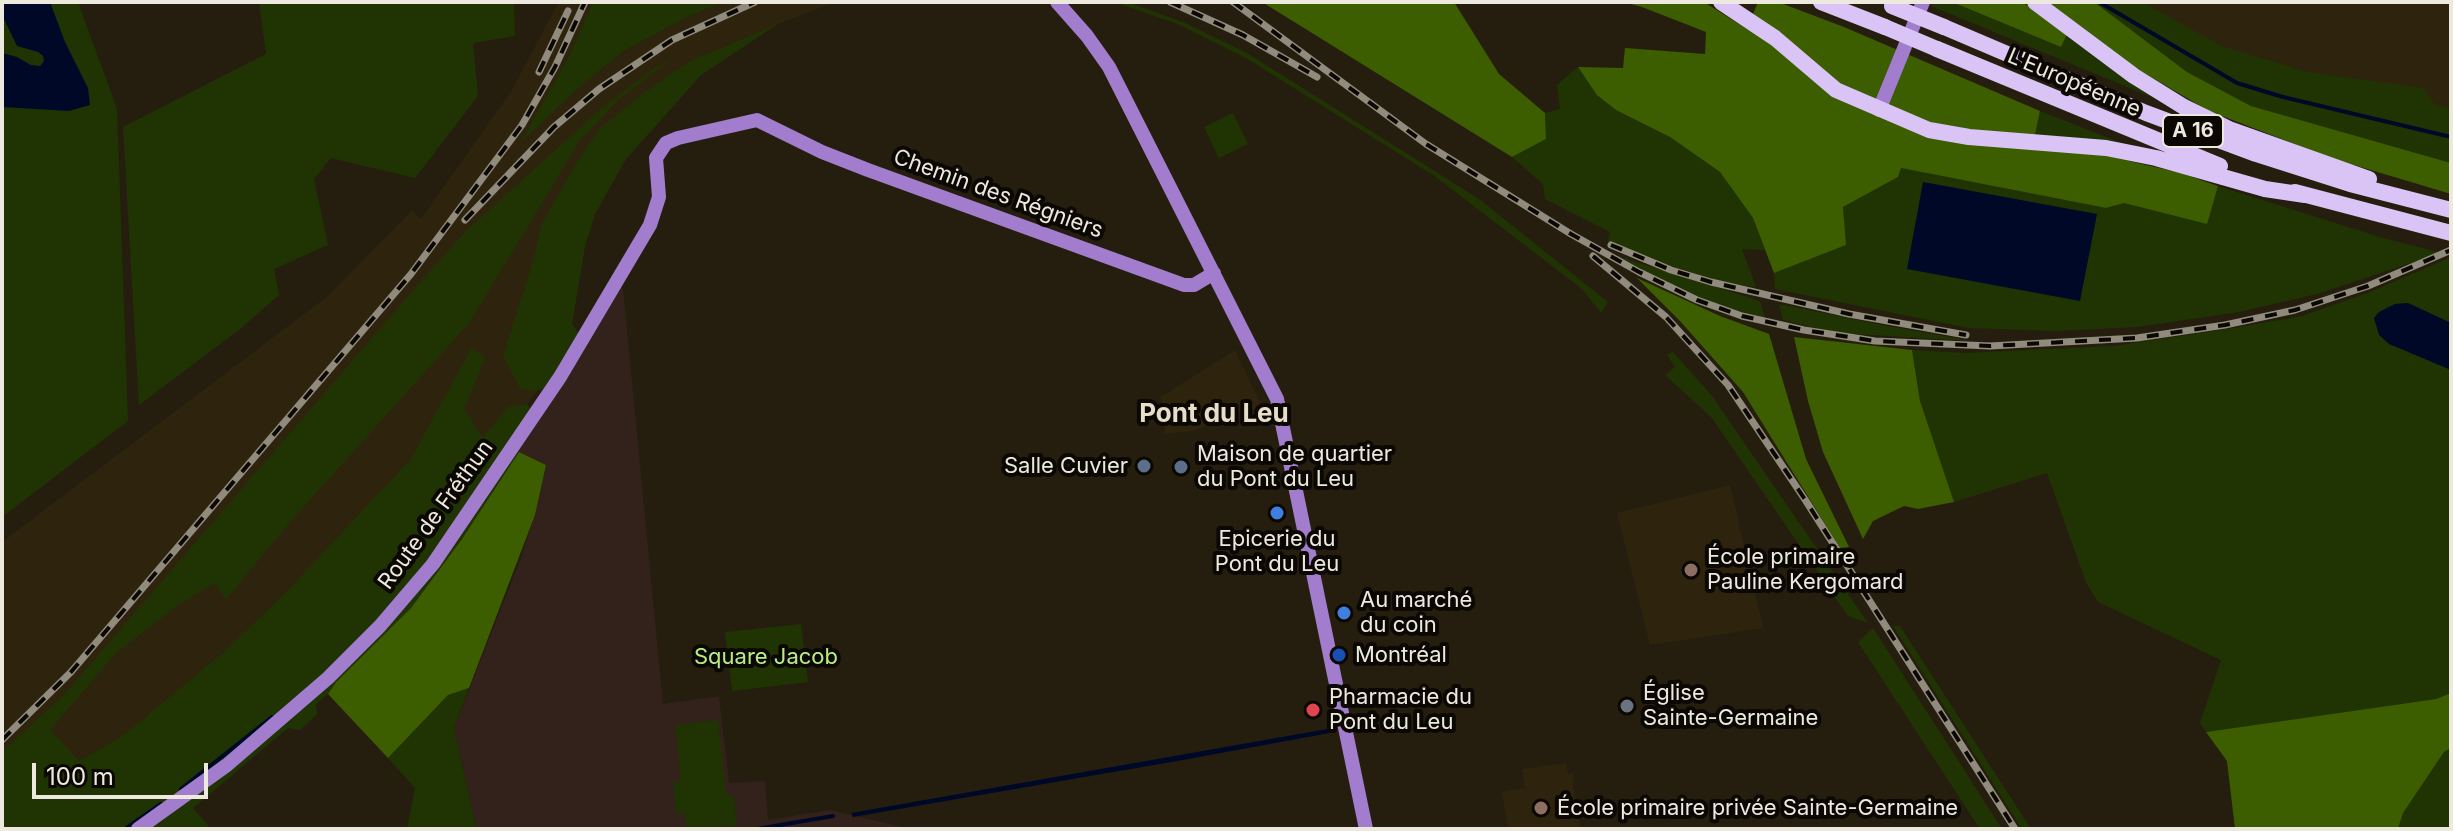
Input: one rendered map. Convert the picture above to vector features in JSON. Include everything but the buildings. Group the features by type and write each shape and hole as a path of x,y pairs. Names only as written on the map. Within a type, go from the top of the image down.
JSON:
{"highway":[{"path":"1721,2 1775,38 1836,90 1940,133 2106,148 2156,158 2265,189 2305,195"},
{"name":"L'Européenne","path":"1821,2 2188,154 2305,195 2451,233"},
{"path":"2035,2 2142,81 2206,118 2297,154 2451,208"},
{"name":"L'Européenne","path":"1888,4 2146,113 2256,154 2350,184 2451,208"}],"street":[{"path":"1048,2 1093,55 1134,115"},
{"path":"1057,2 1102,56 1269,378 1283,418 1366,829"},
{"path":"1879,110 1923,2"},
{"name":"Chemin des Régniers","path":"659,197 656,158 666,143 753,120 868,170 1184,285 1194,285 1214,273"},
{"name":"Route de Fréthun","path":"138,829 211,778 296,707 348,660 410,593 465,520 585,338 650,225 659,197"}],"shaded area":[{"path":"559,2 593,2 567,60 524,139 587,79 627,50 687,17 723,2 835,2 778,24 701,75 626,159 595,214 585,246 572,324 580,336 437,521 293,585 224,652 121,737 79,761 2,772 2,542 328,296 412,210 421,219 510,93"},
{"path":"2056,2 2451,2 2451,163"},
{"path":"609,282 623,288 663,704 719,696 729,783 765,781 768,820 830,810 911,829 476,829 454,728 519,563 535,515 546,465 507,447 580,336"},
{"path":"1235,350 1262,406 1192,431 1165,434 1161,397"},
{"name":"École primaire Pauline Kergomard","path":"1730,485 1763,628 1650,645 1617,513"},
{"name":"École primaire privée Sainte-Germaine","path":"1566,763 1568,774 1572,773 1574,777 1581,829 1508,829 1502,792 1525,788 1522,769"}],"green space":[{"path":"2,2 78,2 117,109 128,421 2,517"},
{"path":"259,2 514,2 515,36 473,43 478,96 415,178 331,158 314,179 328,245 274,269 279,295 240,329 139,405 123,127 266,54"},
{"path":"593,2 723,2 687,17 626,50 587,80 521,142 567,60"},
{"path":"1114,2 1128,2 1185,23 1247,53 1479,199 1608,302 1601,313 1582,289 1436,177 1246,58 1178,24"},
{"path":"1262,2 1454,2 1499,74 1545,113 1546,139 1512,157"},
{"path":"1623,2 1704,2 1747,29 1758,2 1778,2 1844,27 2040,111 2032,149 2103,155 2181,173 2218,186 2207,224 2124,203 2106,208 1901,168 1898,177 1843,207 1846,245 1774,273 1753,218 1720,172 1670,137 1616,110 1597,95 1578,67 1623,68 1625,48 1705,54 1706,32"},
{"path":"1933,2 1952,2 2061,47 2068,32 2171,105 1931,6"},
{"path":"1952,2 2022,2 2068,32 2061,47"},
{"path":"2048,2 2094,2 2187,72 2251,106 2451,163 2451,194 2334,159 2209,111 2134,67"},
{"path":"2094,2 2142,2 2221,46 2307,72 2423,88 2434,104 2451,109 2451,163 2251,106 2187,72"},
{"path":"778,24 701,75 626,159 595,214 585,246 572,324 580,336 545,389 532,391 520,388 503,356 542,224 600,128 689,62"},
{"path":"675,56 618,100 580,140 469,323 289,523 226,599 214,583 178,605 116,653 50,730 79,761 121,737 224,652 293,585 411,459 472,347 485,358 464,409 483,438 508,407 527,404 531,410 508,447 519,452 462,539 411,608 336,682 316,704 317,714 300,730 288,728 193,808 211,829 2,829 2,752 63,696 466,231 603,107"},
{"path":"1578,67 1597,94 1616,110 1670,137 1720,172 1753,218 1765,250 1742,249 1756,287 1720,282 1608,241 1610,232 1545,199 1543,184 1512,157 1546,139 1545,113 1560,109 1557,85"},
{"path":"2040,111 2127,145 2126,161 2103,155 2032,149"},
{"path":"1233,113 1248,144 1219,158 1204,127"},
{"path":"1901,168 2106,208 2124,203 2206,223 2218,186 2441,253 2317,294 2239,312 2137,327 2056,331 1968,328 1775,289 1774,273 1845,245 1843,207 1898,177"},
{"path":"1617,256 1760,301 1765,318 1710,303 1669,285"},
{"path":"2451,257 2451,323 2408,303 2395,304 2379,312 2436,363 2451,370 2451,693 2436,699 2206,732 2200,723 2221,660 2098,602 2086,582 2047,473 1954,502 1920,401 1912,350 1966,353 2114,346 2234,328 2302,316 2370,292"},
{"path":"1637,278 1720,316 1769,334 1806,459 1849,547 1840,548 1743,392"},
{"path":"1779,304 1972,341 1837,333 1783,320"},
{"path":"1794,337 1912,350 1920,401 1954,502 1918,509 1904,506 1873,521 1863,539 1823,452"},
{"path":"1673,352 1712,396 1868,623 1848,616 1712,418 1665,375 1675,367 1667,355"},
{"path":"519,452 546,465 535,515 469,688 448,695 388,758 328,694 336,682 411,608 462,539"},
{"name":"Square Jacob","path":"801,624 808,682 732,691 725,632"},
{"path":"1893,626 1900,626 2031,829 2022,829"},
{"path":"1873,628 2002,829 1980,829 1858,642"},
{"path":"469,688 454,728 476,829 407,829 415,788 388,758 448,695"},
{"path":"2451,693 2451,748 2444,752 2403,813 2398,829 2235,829 2227,761 2206,732 2436,699"},
{"path":"718,720 726,793 734,798 737,825 686,829 685,814 676,814 673,782 681,780 675,725"},
{"path":"2451,748 2451,829 2398,829 2403,813 2444,752"}],"water":[{"path":"2,2 50,2 65,42 88,88 90,105 69,111 2,107 2,53 31,65 40,66 44,61 38,52 17,46 2,15"},
{"path":"1923,182 2097,214 2080,301 1907,269"},
{"path":"2408,303 2451,323 2451,370 2389,344 2379,335 2374,318 2379,312 2395,304"},
{"path":"1333,728 1335,732 1183,760 853,817 851,813"}],"waterway":[{"path":"2099,2 2237,83 2451,137"},
{"path":"181,789 272,717"},
{"path":"125,829 161,804"},
{"path":"757,829 833,816"}],"railway":[{"path":"2,740 71,672 411,274 522,125 555,67 585,2"},
{"path":"465,220 554,127 599,89 672,40 755,2"},
{"path":"1170,2 1243,35 1317,77"},
{"path":"1233,2 1426,144 1571,234 1697,300 1742,316 1804,330 1875,341 1990,346 2137,338 2225,325 2295,310 2368,286 2451,250"},
{"path":"539,72 568,11"},
{"path":"1611,245 1671,270 1711,282 1849,314 1966,335"},
{"path":"1593,256 1666,317 1728,385 1804,498 2015,829"}],"place":[{"name":"Salle Cuvier","path":"1144,466"},
{"name":"Maison de quartier du Pont du Leu","path":"1181,467"},
{"name":"Epicerie du Pont du Leu","path":"1277,513"},
{"name":"École primaire Pauline Kergomard","path":"1691,570"},
{"name":"Au marché du coin","path":"1344,613"},
{"name":"Montréal","path":"1339,655"},
{"name":"Église Sainte-Germaine","path":"1627,706"},
{"name":"Pharmacie du Pont du Leu","path":"1313,710"},
{"name":"École primaire privée Sainte-Germaine","path":"1541,808"}],"district":[{"name":"Pont du Leu","path":"1214,414"}]}
